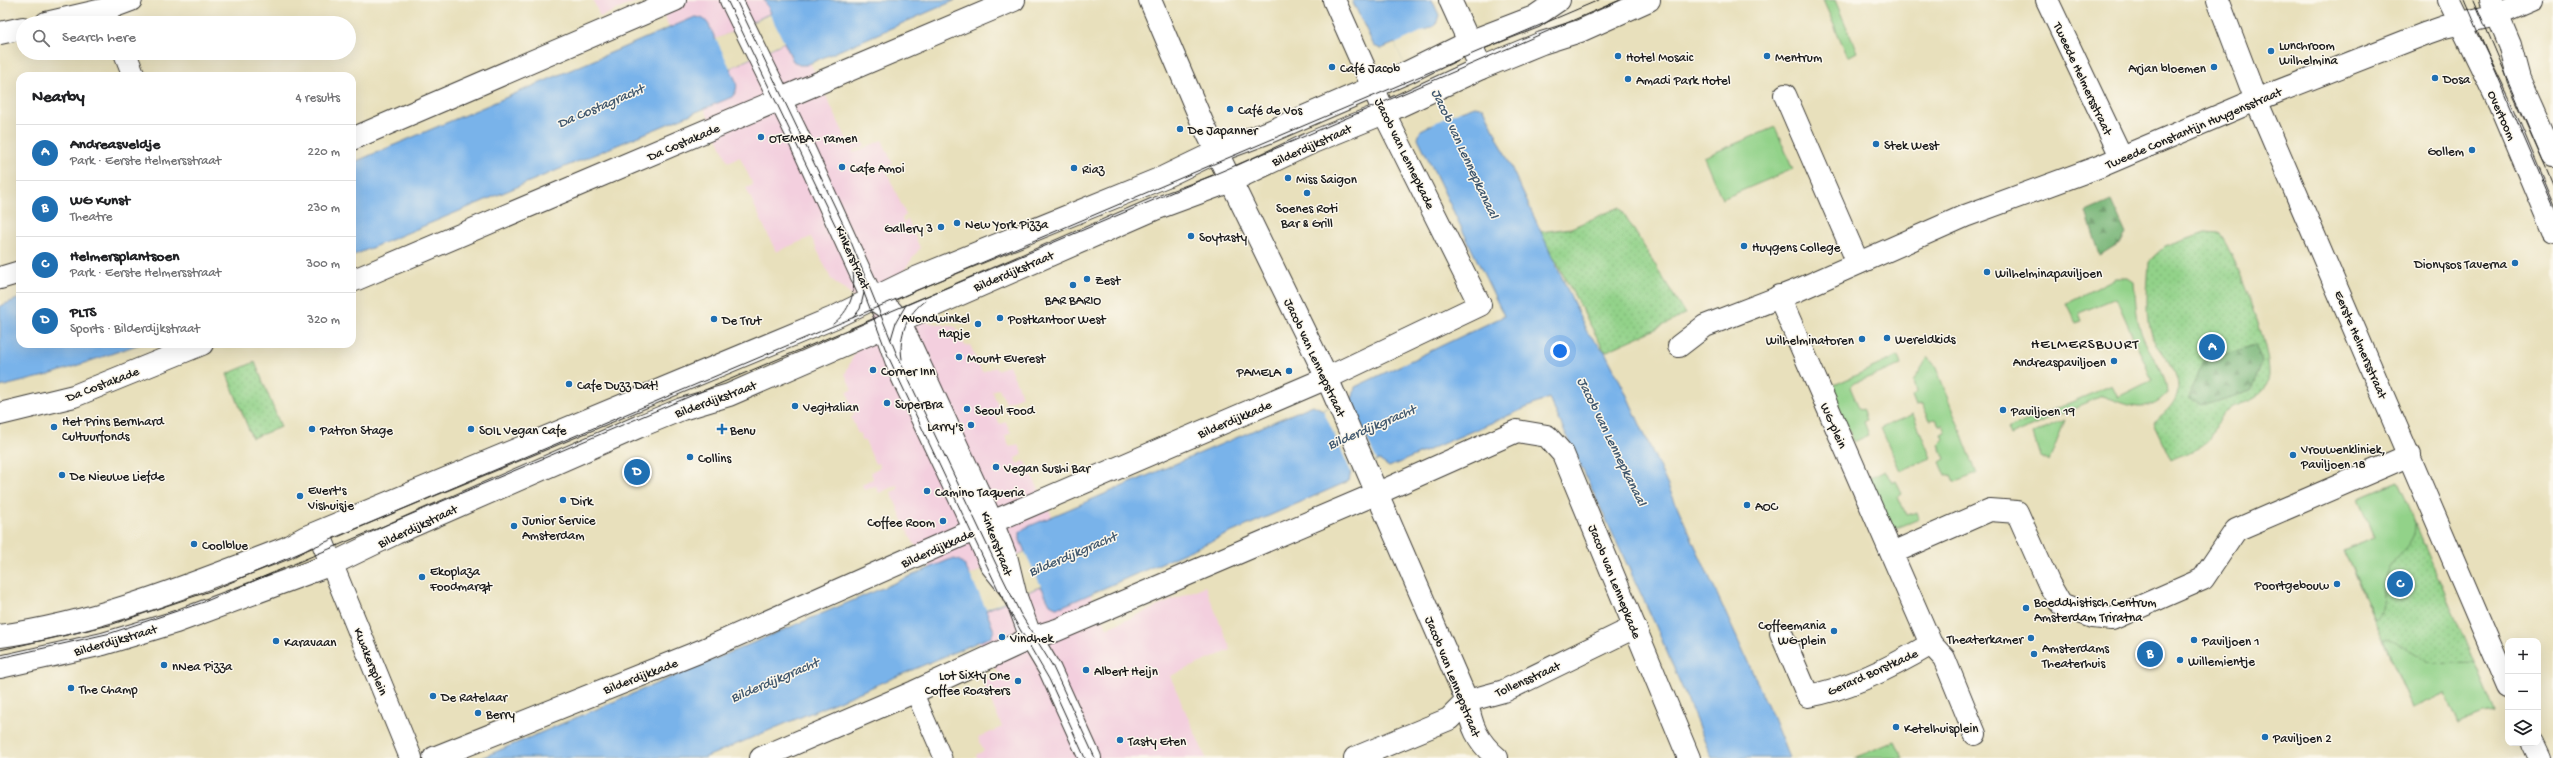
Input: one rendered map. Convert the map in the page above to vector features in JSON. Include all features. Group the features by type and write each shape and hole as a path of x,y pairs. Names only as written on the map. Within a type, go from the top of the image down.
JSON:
{"street":[{"path":"82,16 108,11 131,0"},
{"path":"356,137 675,0"},
{"name":"Kinkerstraat","path":"731,0 780,100 872,298 891,311 891,323 901,374 983,526 1016,597 1031,638 1050,670 1090,758"},
{"name":"Da Costakade","path":"356,279 1014,0"},
{"name":"Jacob van Lennepstraat","path":"1150,0 1216,152 1330,387 1374,484 1467,701 1470,720 1482,746 1497,758"},
{"name":"Jacob van Lennepkade","path":"1334,0 1384,112 1480,305"},
{"path":"1450,0 1481,68"},
{"name":"Bilderdijkstraat","path":"0,636 74,623 152,600 321,533 833,318 872,298 1164,177 1216,152 1269,132 1371,81 1408,72 1469,42 1534,17 1559,0"},
{"name":"Bilderdijkstraat","path":"0,667 103,644 176,622 332,564 396,533 638,427 682,409 729,395 1155,209 1231,181 1313,142 1481,68 1542,43 1580,31 1650,0"},
{"name":"Tweede Helmersstraat","path":"2047,0 2121,156"},
{"name":"Eerste Helmersstraat","path":"2218,0 2256,100 2410,455 2505,681"},
{"name":"Overtoom","path":"2449,0 2500,105 2553,231"},
{"name":"Tweede Constantijn Huygensstraat","path":"1679,346 1705,326 1858,263 1965,216 2101,166 2121,156 2256,100 2444,27 2460,23 2494,7 2532,0"},
{"path":"2494,7 2510,45 2520,79 2553,156"},
{"path":"0,33 16,30"},
{"path":"128,60 132,72"},
{"path":"1785,95 1858,263"},
{"path":"0,278 16,273"},
{"name":"WG-plein","path":"1779,296 1932,644"},
{"name":"Bilderdijkkade","path":"434,758 701,651 983,526 1330,387 1480,305"},
{"name":"Da Costakade","path":"0,414 74,396 192,348"},
{"name":"Jacob van Lennepkade","path":"1374,484 1517,431 1547,436 1563,454 1689,758"},
{"path":"1892,553 1990,510 2017,512 2048,584 2061,605 2093,617 2112,619 2203,579 2236,530 2410,455"},
{"path":"761,758 914,692 1031,638 1057,630 1374,484"},
{"name":"Kwakersplein","path":"321,533 332,564 411,758"},
{"name":"Tollensstraat","path":"1355,758 1449,718 1467,701 1504,691 1635,627"},
{"name":"Gerard Borstkade","path":"1781,633 1808,696 1828,692 1912,655 1932,644"},
{"path":"1932,644 1944,658 1975,734"},
{"path":"914,692 943,758"},
{"path":"2533,746 2539,758"}],"shaded area":[{"path":"593,0 640,0 600,17"},
{"path":"657,0 780,0 850,146 862,140 865,146 853,151 853,153 882,140 893,164 885,168 906,215 902,218 903,222 908,220 920,248 873,313 831,279 811,237 776,252 746,188 753,185 740,157 728,162"},
{"path":"873,313 956,327 965,346 970,345 982,372 995,367 997,370 1009,365 1022,396 1006,403 999,388 992,391 1001,411 995,414 1000,424 1006,422 1011,433 1005,436 1010,447 1018,444 1023,455 1015,458 1017,464 1025,461 1107,628 1205,586 1231,650 1170,676 1206,758 977,758 976,755 984,751 978,738 1002,727 982,681 999,674 910,537 891,492 898,489 897,485 879,493 876,486 864,490 862,484 873,479 871,472 880,467 878,463 875,464 865,440 861,441 860,433 858,434 851,417 855,415 854,412 851,413 850,410 853,409 849,405 850,400 847,392 852,390 845,374"}],"green space":[{"path":"1823,0 1835,0 1857,52 1848,57"},
{"path":"1775,127 1793,169 1722,199 1704,157"},
{"path":"2111,201 2126,234 2121,242 2100,255 2086,212"},
{"path":"1620,207 1685,314 1605,352 1540,232 1571,228"},
{"path":"2205,232 2219,233 2235,261 2260,329 2269,369 2268,381 2259,395 2227,410 2222,414 2211,438 2207,443 2171,460 2153,422 2171,406 2176,398 2178,382 2170,364 2152,337 2149,327 2147,299 2149,261 2165,246"},
{"path":"2116,278 2128,278 2134,282 2141,333 2165,379 2167,394 2152,405 2144,407 2128,405 2102,396 2010,436 2007,429 2112,385 2118,397 2152,380 2116,298 2079,313 2082,321 2076,323 2066,303"},
{"path":"2255,345 2262,362 2251,391 2202,406 2189,398 2203,361"},
{"path":"1898,356 1901,365 1854,383 1850,387 1860,410 1863,409 1867,420 1864,422 1869,435 1854,442 1830,387"},
{"path":"1928,357 1936,367 1977,474 1955,482 1952,475 1946,476 1940,462 1945,459 1939,444 1944,439 1942,434 1946,432 1943,425 1939,425 1936,419 1930,420 1922,405 1916,406 1912,396 1916,392 1913,382"},
{"path":"255,362 281,427 252,438 227,374"},
{"path":"1913,414 1931,458 1900,471 1881,428"},
{"path":"2065,420 2049,462 2040,457 2033,434"},
{"path":"1885,470 1892,483 1896,481 1902,493 1898,496 1906,515 1917,512 1919,519 1892,530 1869,478"},
{"path":"2398,482 2495,712 2483,714 2458,724 2445,693 2412,708 2344,550 2374,537 2358,499"},
{"path":"2398,482 2411,511 2415,528 2414,534 2387,572 2384,584 2382,610 2375,619 2344,550 2374,537 2358,499"},
{"path":"2383,638 2393,640 2422,659 2434,663 2474,663 2495,712 2483,714 2458,724 2445,693 2412,708"},
{"path":"1895,741 1903,758 1856,758 1856,757"}],"water":[{"name":"Da Costagracht","path":"764,0 956,0 806,65 799,65 793,61 784,42 730,68 737,86 732,97 356,254 356,161 695,17 706,21 716,40 771,13"},
{"path":"1352,0 1432,0 1439,15 1436,25 1424,31 1461,111 1475,106 1484,108 1587,332 1605,352 1623,387 1771,713 1789,758 1712,758 1655,624 1549,398 1389,467 1379,460 1351,472 1349,481 1063,606 1056,607 1050,604 1041,586 986,610 994,631 990,637 704,758 481,758 951,559 961,562 965,566 970,576 1025,552 1020,540 1020,532 1025,528 1313,405 1323,410 1349,399 1353,397 1355,387 1504,316 1418,138 1421,130 1433,124 1395,43 1381,49 1374,46"},
{"path":"16,300 16,348 128,348 49,375 0,387 0,306"}],"pier":[{"path":"770,14 784,42 730,68 716,39"},
{"path":"1425,30 1462,110 1432,124 1395,44"},
{"path":"1349,399 1377,461 1351,472 1323,410"},
{"path":"1025,552 1041,586 986,609 970,575"}],"tram line":[{"path":"727,0 840,235 888,356 1004,602 1049,679 1085,758"},
{"path":"736,0 847,232 897,355 1020,613 1052,665 1095,758"},
{"path":"0,650 110,625 213,590 1599,0"},
{"path":"0,658 111,633 204,602 1305,136 1620,0"},
{"path":"2465,0 2553,205"},
{"path":"2474,0 2553,185"},
{"path":"833,324 848,307 854,287 853,272"},
{"path":"853,318 860,309 864,293"},
{"path":"902,359 901,342 905,326 914,311 926,300"},
{"path":"891,339 896,322 906,305"}],"place":[{"name":"Lunchroom Wilhelmina","path":"2271,51"},
{"name":"Hotel Mosaic","path":"1618,56"},
{"name":"Mentrum","path":"1767,56"},
{"name":"Café Jacob","path":"1332,67"},
{"name":"Arjan bloemen","path":"2214,67"},
{"name":"Dosa","path":"2435,78"},
{"name":"Amadi Park Hotel","path":"1628,79"},
{"name":"Café de Vos","path":"1230,109"},
{"name":"De Japanner","path":"1180,129"},
{"name":"OTEMBA - ramen","path":"761,137"},
{"name":"Stek West","path":"1876,144"},
{"name":"Gollem","path":"2472,150"},
{"name":"Cafe Amoi","path":"842,167"},
{"name":"Riaz","path":"1074,168"},
{"name":"Miss Saigon","path":"1288,178"},
{"name":"Soenes Roti Bar & Grill","path":"1307,193"},
{"name":"New York Pizza","path":"957,223"},
{"name":"Gallery 3","path":"941,227"},
{"name":"Soytasty","path":"1191,236"},
{"name":"Huygens College","path":"1744,246"},
{"name":"Dionysos Taverna","path":"2515,263"},
{"name":"Wilhelminapaviljoen","path":"1987,272"},
{"name":"Zest","path":"1087,279"},
{"name":"BAR BARIO","path":"1073,285"},
{"name":"Postkantoor West","path":"1000,318"},
{"name":"De Trut","path":"714,319"},
{"name":"Avondwinkel Hapje","path":"978,324"},
{"name":"Wereldkids","path":"1887,338"},
{"name":"Wilhelminatoren","path":"1862,339"},
{"name":"Andreasveldje","path":"2212,347"},
{"name":"Mount Everest","path":"959,357"},
{"name":"Andreaspaviljoen","path":"2114,361"},
{"name":"Corner Inn","path":"873,370"},
{"name":"PAMELA","path":"1289,371"},
{"name":"Cafe Duzz Dat!","path":"569,384"},
{"name":"SuperBra","path":"887,403"},
{"name":"Vegitalian","path":"795,406"},
{"name":"Seoul Food","path":"967,409"},
{"name":"Paviljoen 19","path":"2003,410"},
{"name":"Larry's","path":"971,425"},
{"name":"Het Prins Bernhard Cultuurfonds","path":"54,427"},
{"name":"Patron Stage","path":"312,429"},
{"name":"SOIL Vegan Cafe","path":"471,429"},
{"name":"Benu","path":"722,429"},
{"name":"Vrouwenkliniek, Paviljoen 18","path":"2293,455"},
{"name":"Collins","path":"690,457"},
{"name":"Vegan Sushi Bar","path":"996,467"},
{"name":"PLTS","path":"637,472"},
{"name":"De Nieuwe Liefde","path":"62,475"},
{"name":"Camino Taqueria","path":"927,491"},
{"name":"Evert's Vishuisje","path":"300,496"},
{"name":"Dirk","path":"563,500"},
{"name":"AOC","path":"1747,505"},
{"name":"Coffee Room","path":"943,521"},
{"name":"Junior Service Amsterdam","path":"514,526"},
{"name":"Coolblue","path":"194,544"},
{"name":"Ekoplaza Foodmarqt","path":"422,577"},
{"name":"Poortgebouw","path":"2337,584"},
{"name":"Helmersplantsoen","path":"2400,584"},
{"name":"Boeddhistisch Centrum Amsterdam Triratna","path":"2026,608"},
{"name":"Coffeemania WG-plein","path":"1834,631"},
{"name":"Vindhek","path":"1002,637"},
{"name":"Theaterkamer","path":"2031,638"},
{"name":"Paviljoen 1","path":"2194,640"},
{"name":"Karavaan","path":"276,641"},
{"name":"Amsterdams Theaterhuis","path":"2034,654"},
{"name":"WG Kunst","path":"2150,654"},
{"name":"Willemientje","path":"2180,660"},
{"name":"nNea Pizza","path":"164,665"},
{"name":"Albert Heijn","path":"1086,670"},
{"name":"Lot Sixty One Coffee Roasters","path":"1018,681"},
{"name":"The Champ","path":"71,688"},
{"name":"De Ratelaar","path":"433,696"},
{"name":"Berry","path":"478,713"},
{"name":"Ketelhuisplein","path":"1896,727"},
{"name":"Paviljoen 2","path":"2265,737"},
{"name":"Tasty Eten","path":"1120,740"}],"district":[{"name":"HELMERSBUURT","path":"2085,343"}],"water label":[{"name":"Jacob van Lennepkanaal","path":"1466,153"},
{"name":"Bilderdijkgracht","path":"1371,426"},
{"name":"Jacob van Lennepkanaal","path":"1613,441"},
{"name":"Bilderdijkgracht","path":"1072,553"},
{"name":"Bilderdijkgracht","path":"774,679"}]}
